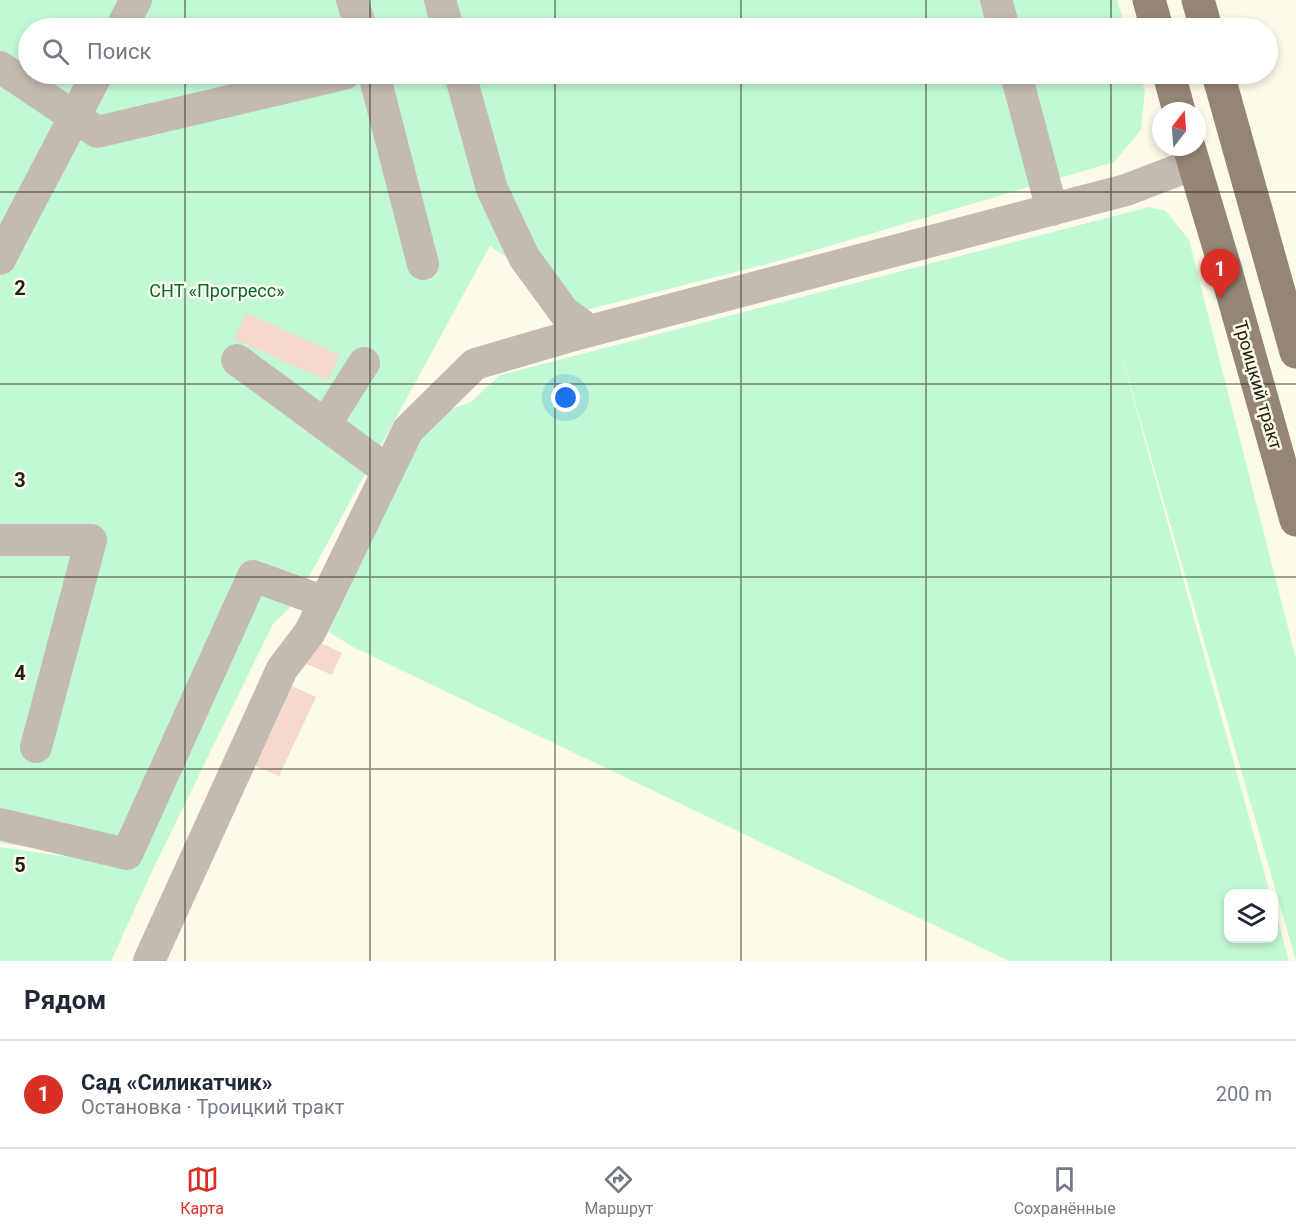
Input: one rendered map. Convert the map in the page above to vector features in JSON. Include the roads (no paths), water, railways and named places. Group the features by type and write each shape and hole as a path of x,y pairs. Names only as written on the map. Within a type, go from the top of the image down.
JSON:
{"main road":[{"path":"1149,0 1154,18"},
{"path":"1198,0 1203,18"},
{"path":"1172,84 1177,102"},
{"path":"1221,84 1296,352"},
{"name":"Троицкий тракт","path":"1191,156 1233,294 1296,520"}],"lane":[{"path":"126,18 136,0"},
{"path":"352,0 358,18"},
{"path":"440,0 445,18"},
{"path":"996,0 1001,18"},
{"path":"0,68 18,80"},
{"path":"25,84 97,132 301,84"},
{"path":"0,260 92,84"},
{"path":"377,84 423,264"},
{"path":"463,84 492,189 524,257 564,312 590,331"},
{"path":"1019,84 1052,210"},
{"path":"149,961 282,669 310,632 408,430 475,364 590,331 1126,190 1189,156"},
{"path":"237,360 388,471"},
{"path":"325,425 364,363"},
{"path":"0,540 91,540 36,747"},
{"path":"0,824 127,854 252,576 324,602"}],"place":[{"name":"Сад «Силикатчик»","path":"1220,299"}],"park label":[{"name":"СНТ «Прогресс»","path":"217,291"}]}
